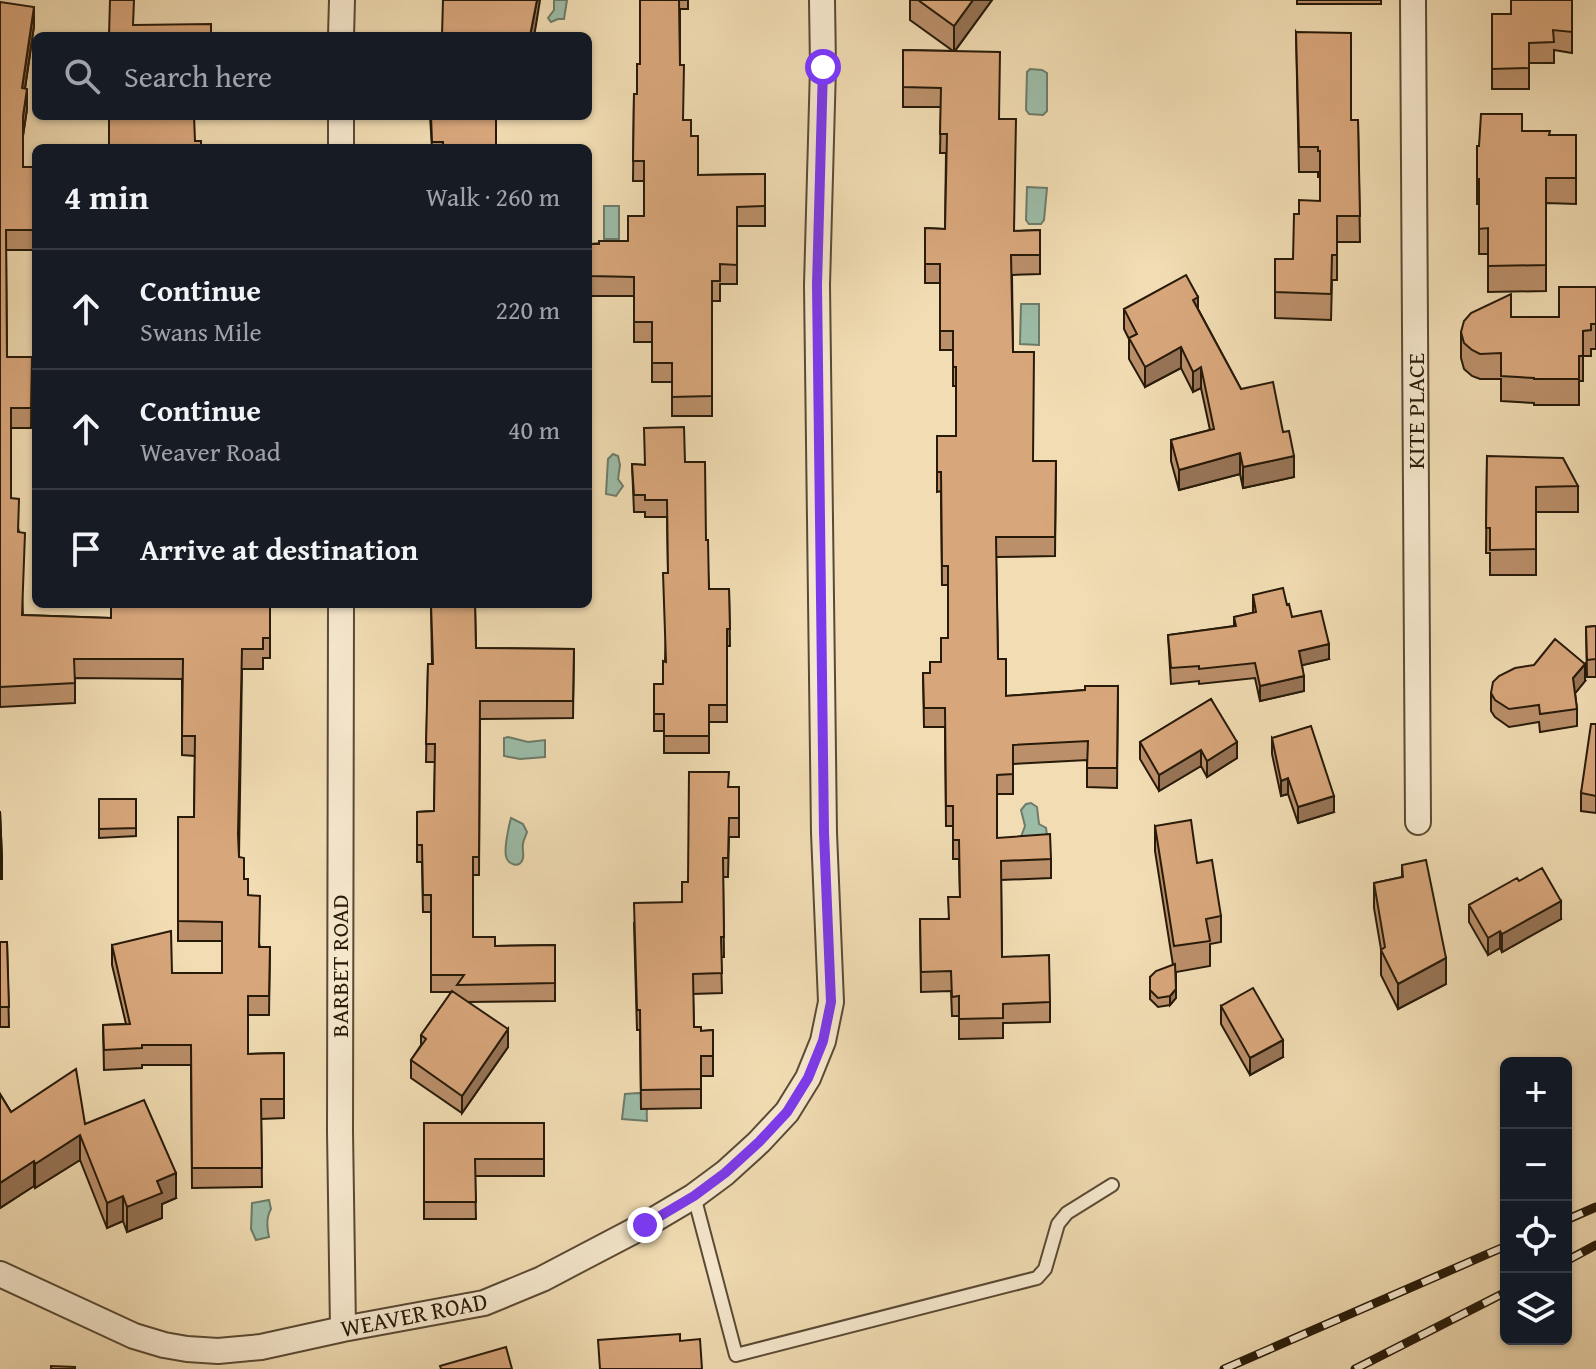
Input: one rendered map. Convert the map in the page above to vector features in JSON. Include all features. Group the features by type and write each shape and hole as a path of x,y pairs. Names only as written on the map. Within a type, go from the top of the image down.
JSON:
{"street":[{"path":"341,32 342,0"},
{"name":"WEAVER ROAD","path":"0,1274 134,1336 164,1345 218,1351 261,1347 484,1303 542,1279 694,1196 725,1173 787,1112 808,1078 823,1041 831,1002 824,833 817,285 822,0"},
{"name":"KITE PLACE","path":"1413,0 1418,822"},
{"path":"341,120 341,144"},
{"name":"BARBET ROAD","path":"341,608 340,1131 343,1329"}],"lane":[{"path":"694,1196 736,1355 1037,1278 1045,1269 1058,1224 1067,1213 1112,1185"}],"shaded area":[{"path":"554,0 567,0 564,19 551,22 548,18 554,10"},
{"path":"1030,69 1047,73 1047,111 1043,115 1029,114 1026,110 1027,72"},
{"path":"1027,187 1047,188 1041,224 1029,224 1026,220"},
{"path":"604,206 619,206 619,239 604,239"},
{"path":"1021,304 1039,304 1039,345 1020,344"},
{"path":"613,454 618,456 618,479 623,486 616,496 606,494 608,459"},
{"path":"504,738 528,742 545,740 545,757 520,759 504,756"},
{"path":"1031,803 1037,807 1039,824 1046,828 1047,835 1021,837 1025,826 1021,810"},
{"path":"511,818 523,824 527,832 523,842 523,858 517,865 509,862 506,856"},
{"path":"625,1094 647,1094 647,1121 622,1119"},
{"path":"269,1200 269,1237 256,1240 251,1229 252,1203"}],"building":[{"path":"110,0 134,0 133,25 211,24 211,32 109,32"},
{"path":"443,0 537,0 531,32 442,32"},
{"path":"640,0 679,0 680,65 684,65 683,120 691,120 691,136 698,136 698,175 765,174 765,206 737,207 737,265 720,264 720,281 712,281 712,396 672,397 672,363 652,363 652,322 634,322 634,277 592,276 592,244 599,244 599,241 628,241 628,216 644,216 644,161 633,161 634,94 637,94 637,64 640,64"},
{"path":"918,0 973,0 954,26"},
{"path":"1511,0 1572,0 1572,32 1553,30 1554,42 1529,43 1529,68 1492,69 1492,14 1511,14"},
{"path":"0,2 34,7 22,88 27,89 23,116 23,167 32,167 32,230 6,230 7,357 32,357 31,408 11,408 11,498 19,499 18,532 25,533 22,615 111,618 111,608 270,608 270,638 263,638 263,649 242,649 238,834 239,857 244,858 248,895 260,896 259,947 270,947 269,996 248,996 248,1054 284,1053 284,1099 261,1099 262,1168 192,1168 191,1045 142,1045 142,1048 104,1050 103,1025 130,1024 112,945 171,931 172,973 222,973 222,922 178,921 178,817 194,817 195,736 182,736 183,659 74,659 75,683 0,687"},
{"path":"1296,32 1351,33 1351,120 1358,120 1360,216 1337,216 1337,255 1332,255 1331,294 1275,292 1275,259 1293,259 1294,214 1299,214 1299,200 1320,201 1320,151 1318,147 1299,147"},
{"path":"903,50 1000,52 999,119 1016,119 1014,231 1040,230 1040,255 1011,255 1013,352 1034,352 1033,461 1056,461 1055,537 996,537 998,659 1006,659 1006,696 1085,690 1085,686 1118,686 1117,768 1087,768 1088,741 1013,745 1013,774 997,775 997,838 1050,834 1051,859 1001,861 1002,957 1049,955 1050,1002 1003,1004 1003,1018 959,1019 959,996 952,997 951,971 921,972 920,919 949,919 948,897 960,897 959,840 953,840 953,806 946,806 945,708 924,708 923,673 930,673 930,662 941,662 941,638 948,638 948,566 942,566 941,472 937,472 937,436 956,436 956,367 953,367 953,331 940,331 940,264 925,264 925,228 945,229 947,134 940,134 941,88 903,87"},
{"path":"1481,114 1522,114 1522,131 1576,135 1576,178 1546,178 1546,265 1488,266 1488,228 1479,229 1477,146"},
{"path":"109,120 194,120 195,141 201,141 201,144 109,144"},
{"path":"431,120 496,120 496,144 432,142"},
{"path":"1186,275 1198,297 1193,300 1241,389 1273,382 1283,432 1289,431 1294,456 1243,467 1240,453 1179,470 1171,440 1214,429 1201,367 1193,372 1181,347 1145,367 1129,338 1137,334 1124,309"},
{"path":"1559,287 1596,287 1596,324 1591,324 1591,330 1583,331 1579,379 1501,376 1501,353 1480,354 1464,343 1461,332 1464,321 1471,313 1511,294 1511,317 1559,317"},
{"path":"684,427 685,462 705,462 709,589 729,589 727,705 709,705 709,736 664,736 664,714 654,714 654,684 663,684 663,661 666,662 663,573 668,573 667,500 645,500 645,495 634,495 632,464 645,465 644,428"},
{"path":"1487,456 1563,458 1578,486 1536,487 1536,549 1490,550 1490,528 1486,528"},
{"path":"1283,588 1292,617 1321,611 1329,644 1299,651 1304,676 1260,686 1255,663 1199,669 1199,666 1171,668 1168,635 1236,626 1234,617 1256,612 1253,595"},
{"path":"431,608 475,608 476,648 574,649 573,701 480,701 479,857 473,857 473,937 495,937 495,946 555,945 555,983 457,985 464,975 431,975 431,895 423,895 422,845 417,845 417,812 434,811 435,744 426,744 428,664 433,664"},
{"path":"1596,626 1596,659 1587,660 1586,627"},
{"path":"1555,639 1585,664 1573,678 1577,709 1540,714 1539,705 1509,709 1495,700 1491,693 1493,682 1515,668 1534,665"},
{"path":"1211,699 1237,742 1207,761 1201,750 1159,775 1140,742"},
{"path":"1591,724 1596,724 1596,796 1581,793"},
{"path":"1311,726 1334,796 1298,807 1288,778 1281,781 1272,738"},
{"path":"689,772 729,772 728,787 739,787 739,818 729,818 728,858 723,858 722,973 693,974 694,1027 701,1027 701,1031 713,1030 713,1056 701,1056 701,1089 641,1090 634,903 682,902 682,882 688,882"},
{"path":"99,799 136,799 136,828 99,829"},
{"path":"0,811 2,859 0,859"},
{"path":"1191,820 1197,863 1212,860 1221,916 1206,919 1210,941 1174,946 1155,826"},
{"path":"1426,860 1446,958 1398,984 1381,950 1385,947 1374,883 1403,877 1402,865"},
{"path":"1542,868 1561,901 1502,934 1500,931 1488,938 1469,905"},
{"path":"0,942 7,942 9,1007 0,1007"},
{"path":"1175,964 1176,989 1170,996 1158,998 1150,990 1150,977 1156,971"},
{"path":"1253,988 1283,1040 1250,1058 1221,1006"},
{"path":"452,991 508,1029 462,1096 411,1060 426,1039 421,1035"},
{"path":"76,1069 85,1124 144,1100 176,1173 157,1181 162,1193 127,1207 123,1196 107,1203 80,1135 0,1183 0,1094 11,1112"},
{"path":"424,1123 544,1123 544,1159 475,1159 476,1202 424,1202"},
{"path":"680,1334 680,1341 700,1339 702,1369 600,1369 598,1340"},
{"path":"506,1347 512,1369 441,1369 440,1366"},
{"path":"51,1366 75,1367 75,1369 51,1369"}],"railway":[{"path":"1572,1217 1596,1207"},
{"path":"1572,1258 1596,1245"},
{"path":"1224,1369 1500,1249"},
{"path":"1355,1369 1500,1295"}],"route":[{"path":"645,1225 725,1173 787,1112 808,1078 823,1041 831,1002 824,833 817,285 823,67"}]}
